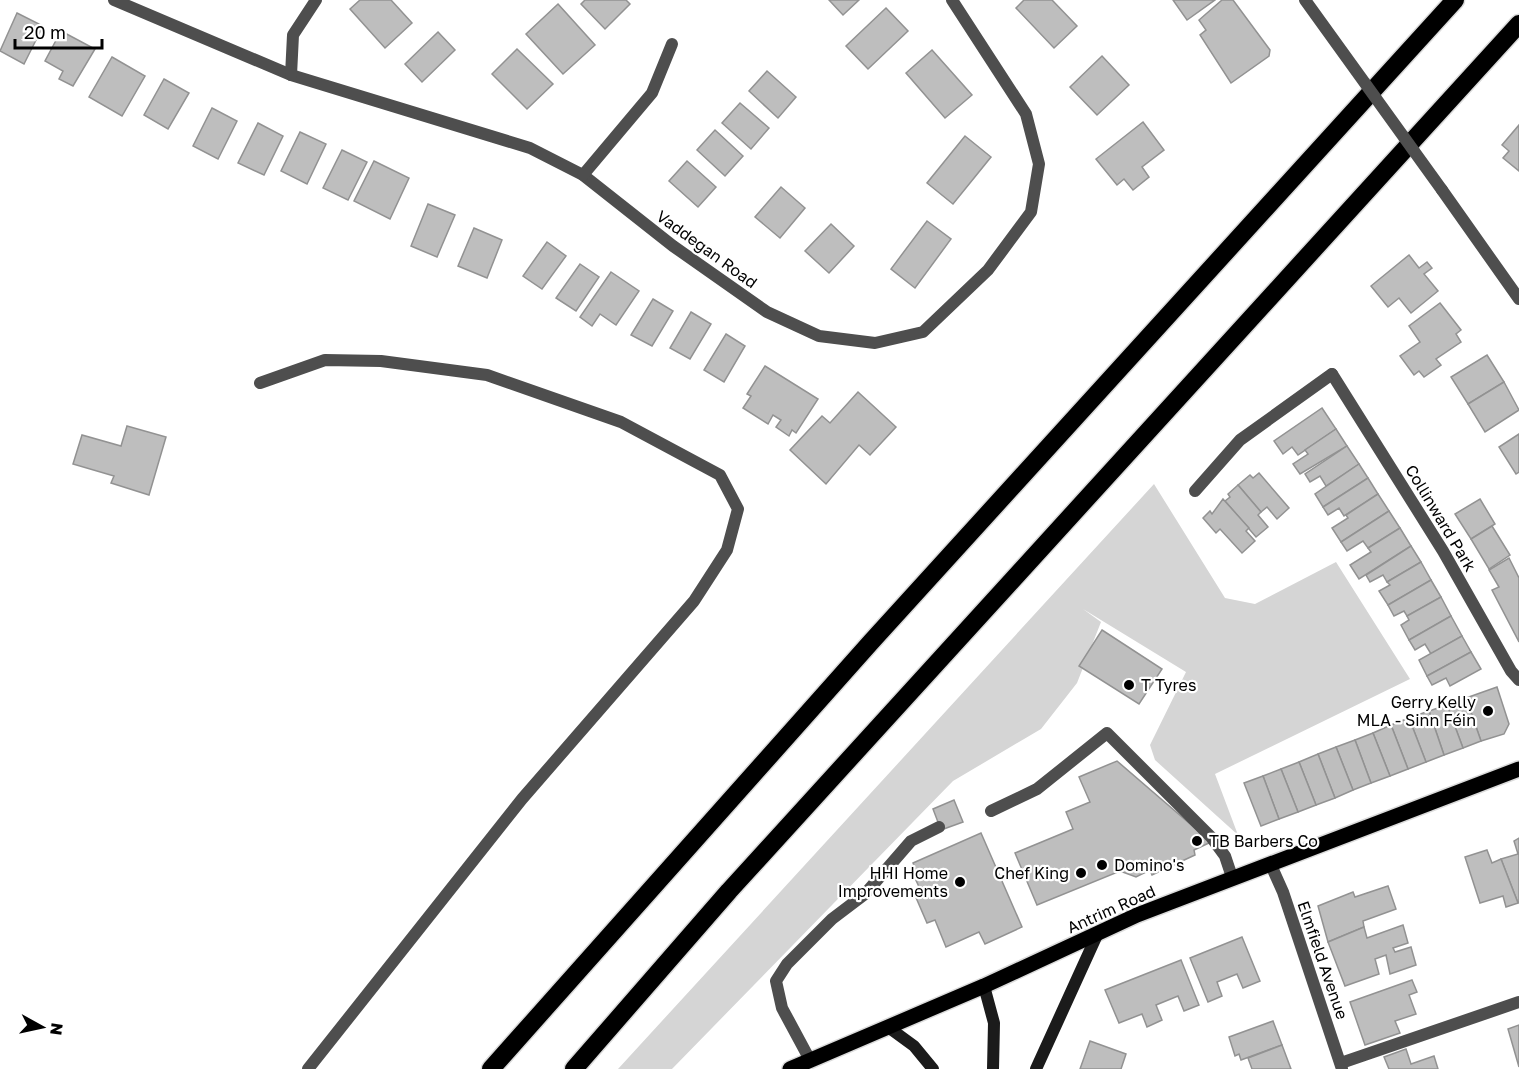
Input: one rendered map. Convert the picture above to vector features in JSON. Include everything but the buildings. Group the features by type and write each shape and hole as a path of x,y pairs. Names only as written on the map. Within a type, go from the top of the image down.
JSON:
{"highway":[{"path":"491,1069 856,659 1455,0"},
{"path":"574,1069 736,882 1519,24"}],"main road":[{"name":"Antrim Road","path":"790,1069 1232,877 1519,769"},
{"path":"1036,1069 1096,935"},
{"path":"984,986 994,1023 993,1069"},
{"path":"888,1027 914,1046 933,1069"}],"street":[{"name":"Vaddegan Road","path":"114,0 291,75 530,148 583,175 673,246 767,312 819,336 875,343 923,332 988,270 1030,212 1039,164 1026,114 952,0"},
{"path":"291,75 293,35 316,0"},
{"path":"1305,0 1519,299"},
{"path":"583,175 652,93 672,44"},
{"path":"260,383 325,360 381,361 487,375 621,422 720,475 738,509 728,550 694,601 522,799 308,1069"},
{"name":"Collinward Park","path":"1195,491 1240,441 1332,375 1443,551 1511,671 1519,680"},
{"path":"991,811 1037,789 1107,733 1211,837 1225,856 1232,877"},
{"path":"810,1060 782,1008 776,981 787,964 832,919 865,894 911,841 939,827"},
{"name":"Elmfield Avenue","path":"1270,863 1283,892 1341,1066"},
{"path":"1341,1066 1519,1002"}],"shaded area":[{"path":"1154,484 1225,598 1255,604 1336,562 1410,679 1215,774 1238,835 1155,760 1150,745 1186,672 1083,609 1101,622 1077,683 1041,729 953,781 672,1069 618,1069"}],"place":[{"name":"T Tyres","path":"1129,685"},
{"name":"Gerry Kelly MLA - Sinn Féin","path":"1488,711"},
{"name":"TB Barbers Co","path":"1197,841"},
{"name":"Domino's","path":"1102,865"},
{"name":"Chef King","path":"1081,873"},
{"name":"HHI Home Improvements","path":"960,882"}]}
